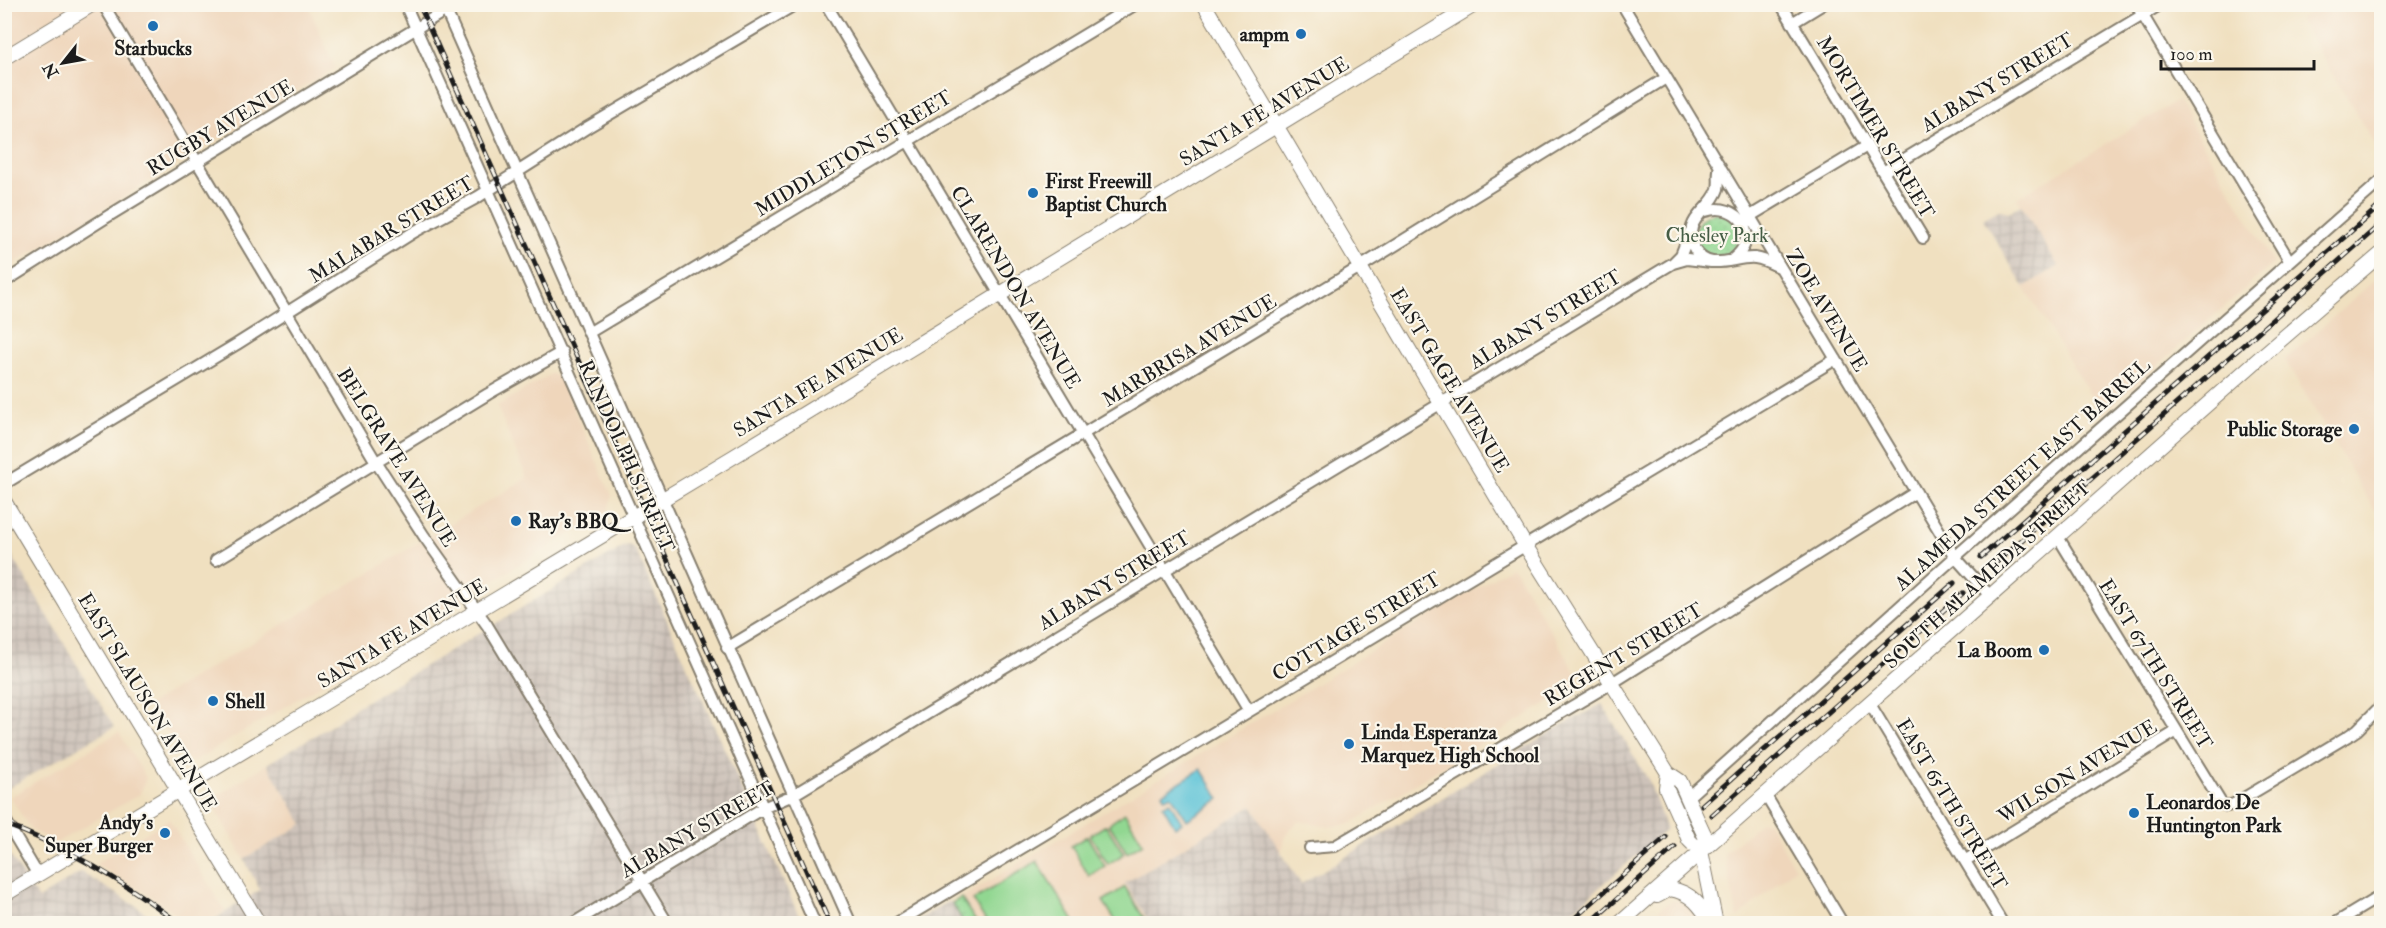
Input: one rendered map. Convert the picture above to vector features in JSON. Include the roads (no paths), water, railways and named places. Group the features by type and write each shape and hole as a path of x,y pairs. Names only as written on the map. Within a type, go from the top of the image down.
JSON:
{"main road":[{"path":"4,58 93,4"},
{"name":"EAST GAGE AVENUE","path":"1204,4 1525,545 1668,773 1680,781 1704,834 1697,847"},
{"name":"SANTA FE AVENUE","path":"4,895 1277,127 1476,4"},
{"name":"SOUTH ALAMEDA STREET","path":"1619,924 1642,904 1697,847 1766,796 2262,356 2382,254"},
{"name":"EAST SLAUSON AVENUE","path":"4,501 259,924"},
{"name":"EAST GAGE AVENUE","path":"1668,773 1666,788 1689,840 1697,847 1714,924"},
{"path":"1642,904 1670,889 1681,891 1695,900 1714,924"}],"street":[{"name":"BELGRAVE AVENUE","path":"103,4 376,462 477,611 668,924"},
{"name":"RANDOLPH STREET","path":"405,4 815,924"},
{"name":"RUGBY AVENUE","path":"4,282 416,29 444,8 456,4"},
{"name":"MALABAR STREET","path":"4,484 287,313 414,232 488,191 588,127 796,4"},
{"name":"CLARENDON AVENUE","path":"825,4 1249,711"},
{"name":"MIDDLETON STREET","path":"590,332 1136,4"},
{"name":"ZOE AVENUE","path":"1622,4 1720,166 1746,219 1781,268 1955,557 1991,597"},
{"name":"MORTIMER STREET","path":"1781,4 1923,238"},
{"path":"1792,23 1822,4"},
{"path":"2136,4 2289,260"},
{"name":"ALBANY STREET","path":"1883,172 2162,4"},
{"name":"RANDOLPH STREET","path":"444,8 590,332 727,648 851,924"},
{"name":"MARBRISA AVENUE","path":"727,648 1084,435 1666,78"},
{"path":"1746,219 1867,146"},
{"name":"ALBANY STREET","path":"572,924 763,808 793,795 1673,263 1681,255 1694,222 1705,211 1718,190 1720,166"},
{"name":"ALAMEDA STREET EAST BARREL","path":"1690,803 1955,557 2382,180"},
{"path":"1705,211 1725,208 1746,219"},
{"path":"1733,259 1741,252 1745,242 1746,219"},
{"path":"1691,230 1694,248 1701,257 1711,262"},
{"name":"ALBANY STREET","path":"1673,263 1687,260 1722,263 1733,259 1757,258 1781,268"},
{"path":"216,560 562,352"},
{"name":"COTTAGE STREET","path":"895,924 1836,359"},
{"name":"REGENT STREET","path":"1310,848 1335,846 1612,683 1916,492"},
{"name":"EAST 67TH STREET","path":"2058,537 2218,799 2227,806 2349,736 2382,705"},
{"name":"EAST 65TH STREET","path":"1870,704 2003,924"},
{"name":"WILSON AVENUE","path":"1965,860 2177,731"},
{"path":"1766,796 1843,924"},
{"path":"4,818 38,875"},
{"path":"2334,924 2382,895"}],"water":[{"path":"1201,769 1220,799 1187,820 1171,795 1165,798 1162,793"},
{"path":"1170,802 1182,823 1175,827 1163,806"}],"railway":[{"path":"419,4 830,924"},
{"path":"1981,557 2382,204"},
{"path":"1991,567 2382,223"},
{"path":"1702,805 1954,583"},
{"path":"1712,815 1963,593"},
{"path":"4,824 28,833 96,867 139,894 180,924"},
{"path":"1568,924 1666,837"},
{"path":"1589,924 1675,847"}],"place":[{"name":"Starbucks","path":"153,26"},
{"name":"ampm","path":"1301,34"},
{"name":"First Freewill Baptist Church","path":"1033,193"},
{"name":"Public Storage","path":"2354,429"},
{"name":"Ray's BBQ","path":"516,521"},
{"name":"La Boom","path":"2044,650"},
{"name":"Shell","path":"213,701"},
{"name":"Linda Esperanza Marquez High School","path":"1349,744"},
{"name":"Leonardos De Huntington Park","path":"2134,813"},
{"name":"Andy's Super Burger","path":"165,833"}],"park label":[{"name":"Chesley Park","path":"1717,235"}]}
